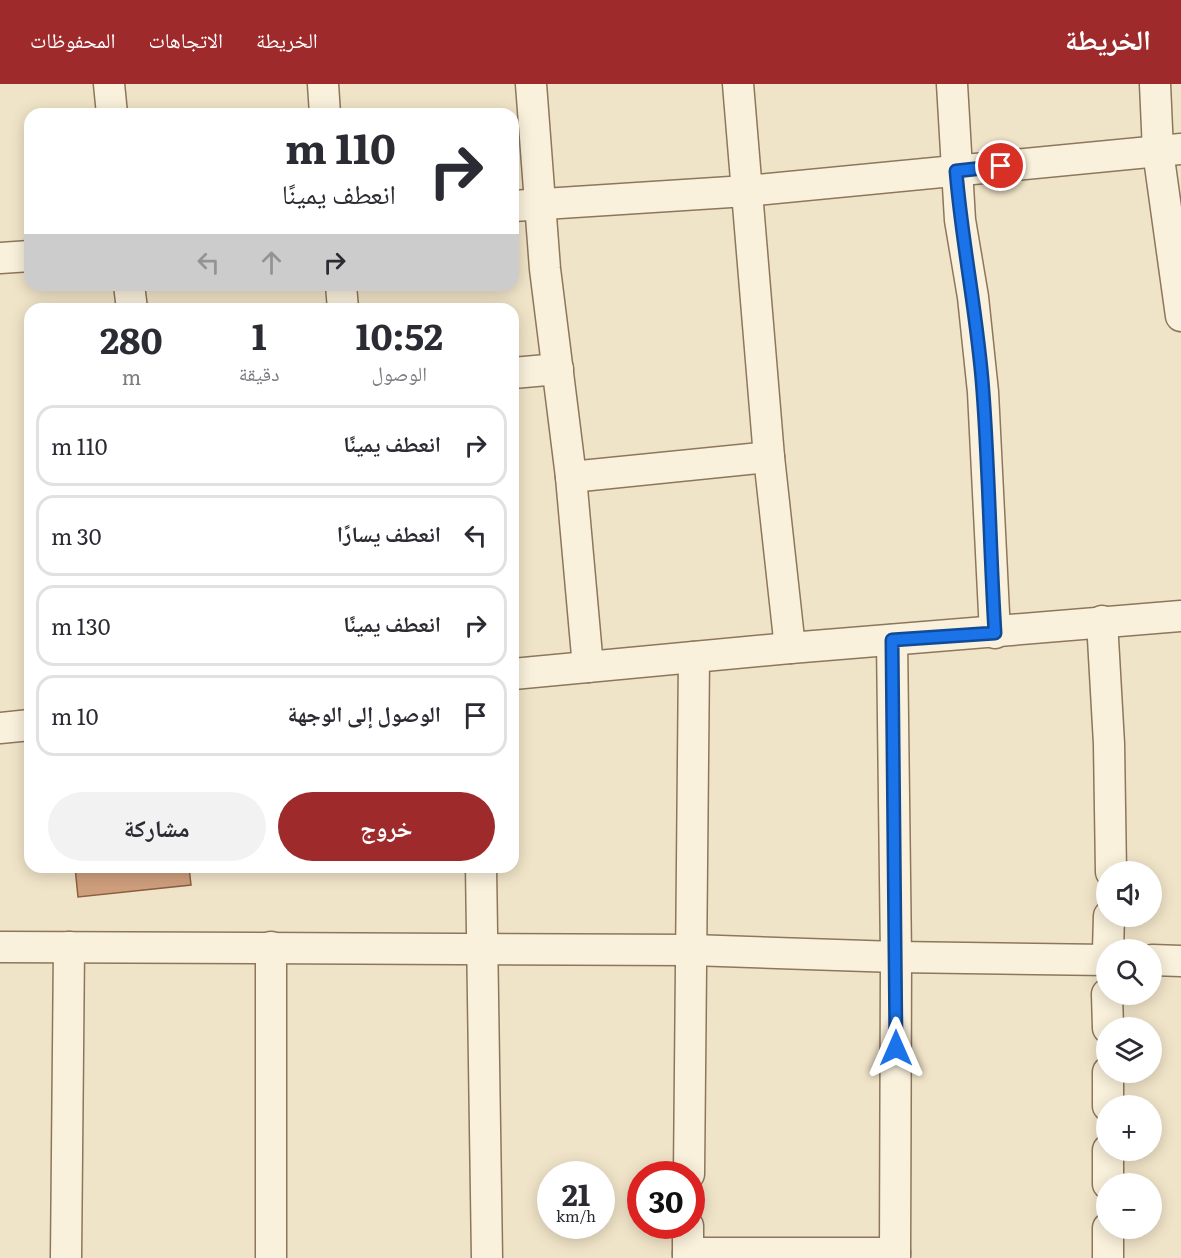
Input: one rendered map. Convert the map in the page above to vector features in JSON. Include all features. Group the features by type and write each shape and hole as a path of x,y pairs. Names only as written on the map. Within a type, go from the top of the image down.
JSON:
{"street":[{"path":"109,84 111,108"},
{"path":"323,84 325,108"},
{"path":"531,84 527,205 545,269 571,477 588,667"},
{"path":"738,84 769,457 790,648"},
{"path":"952,84 960,220 973,297 983,393 995,633"},
{"path":"1155,84 1170,150 1181,316"},
{"path":"527,205 746,191 1170,150"},
{"path":"0,258 24,256"},
{"path":"519,372 558,369"},
{"path":"571,477 769,457"},
{"path":"519,673 790,648 1181,616"},
{"path":"1102,621 1109,744 1111,861"},
{"path":"688,1246 895,1255 896,957 892,640"},
{"path":"689,1161 694,657"},
{"path":"0,728 24,726"},
{"path":"481,873 487,1258"},
{"path":"0,947 692,950 896,957 1096,960"},
{"path":"66,1258 69,947"},
{"path":"271,1258 272,947"},
{"path":"1162,960 1181,961"},
{"path":"1108,1239 1108,1258"}],"building":[{"path":"76,873 190,873 191,885 78,897"}],"route":[{"path":"896,1048 892,640 995,633 983,393 973,297 960,220 956,171 1001,166"}]}
